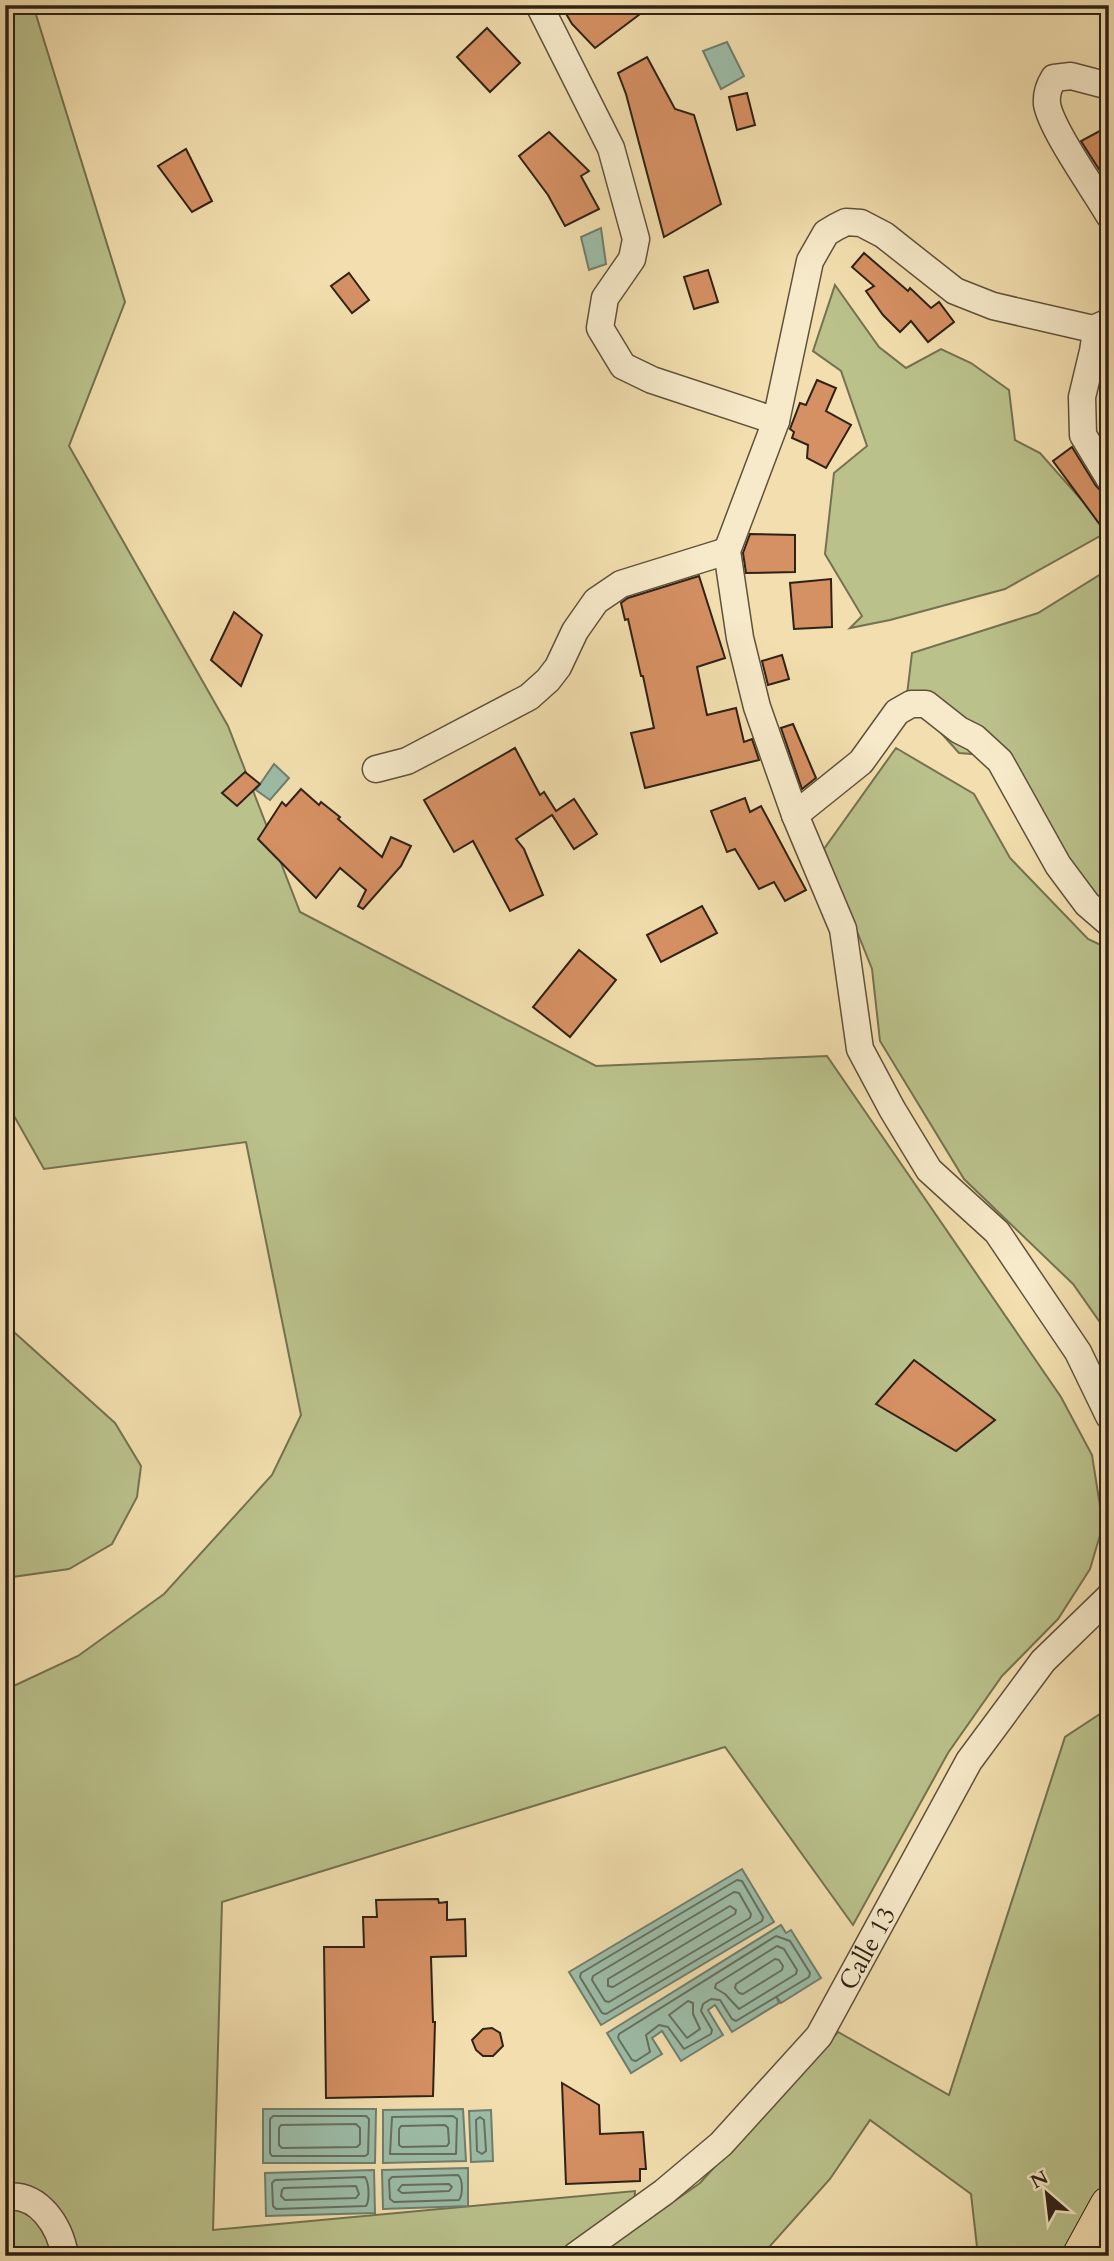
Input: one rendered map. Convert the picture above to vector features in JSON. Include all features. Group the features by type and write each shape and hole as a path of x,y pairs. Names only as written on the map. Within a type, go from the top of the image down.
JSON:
{"highway":[{"path":"1081,2256 1109,2205"}],"street":[{"path":"539,5 611,148 635,239 632,259 605,298 600,328 623,366 652,380 776,421"},
{"path":"1109,86 1071,76 1054,78 1048,90 1047,105 1059,132 1109,215"},
{"path":"1109,478 1083,435 1082,397 1095,339 1101,325 993,306 955,290 884,235 861,223 846,222 826,233 810,261 776,421 727,551 740,638 757,707 795,815 843,929 860,1049 892,1110 929,1170 997,1232 1078,1352 1109,1416"},
{"path":"376,769 407,761 529,697 558,667 575,631 596,601 621,584 727,551"},
{"path":"795,815 861,762 897,712 911,704 926,704 959,730 975,738 1000,761 1058,865 1087,904 1109,922"},
{"name":"Calle 13","path":"575,2256 664,2192 721,2144 819,2036 969,1761 1043,1661 1109,1597"},
{"path":"5,2197 17,2195 40,2205 59,2231 65,2256"}],"green space":[{"path":"5,5 33,5 125,302 69,446 228,726 300,912 596,1066 827,1056 1061,1397 1092,1455 1103,1525 1090,1569 1058,1619 1002,1676 948,1753 853,1925 725,1747 222,1902 213,2230 635,2191 633,2230 700,2183 838,2032 949,2095 1065,1737 1109,1708 1109,2172 1064,2256 978,2256 971,2194 870,2120 830,2179 761,2256 5,2256 5,1690 78,1656 164,1594 272,1475 301,1415 246,1142 44,1169 5,1100"},
{"path":"835,285 879,347 906,368 941,349 971,363 1009,390 1015,440 1040,453 1109,531 1005,589 850,628 862,616 825,554 834,473 867,446 841,371 813,351"},
{"path":"1109,569 1109,908 1103,906 985,755 959,753 907,695 912,653 1038,613"},
{"path":"896,748 974,794 1010,858 1088,939 1109,949 1109,1335 1073,1284 964,1179 880,1041 872,969 824,849"},
{"path":"5,1324 115,1423 141,1466 137,1497 112,1544 69,1569 5,1578"}],"water":[{"path":"727,42 744,76 721,89 703,51"},
{"path":"601,228 606,264 589,270 581,237"},
{"path":"274,764 289,778 270,800 256,790"},
{"path":"742,1869 774,1922 601,2025 569,1972"},
{"path":"781,1925 786,1933 791,1930 821,1978 781,2003 776,1996 779,2003 732,2032 715,2005 708,2010 723,2035 681,2061 662,2031 652,2038 662,2054 631,2073 607,2033"},
{"path":"263,2109 376,2109 375,2163 263,2163"},
{"path":"463,2109 466,2161 383,2163 383,2110"},
{"path":"491,2110 493,2161 471,2162 469,2111"},
{"path":"468,2168 468,2206 383,2209 382,2170"},
{"path":"374,2170 375,2213 266,2216 265,2173"}],"building":[{"path":"561,5 652,5 595,48 572,24"},
{"path":"487,28 520,63 490,92 457,57"},
{"path":"647,57 675,109 694,115 721,204 664,237 618,73"},
{"path":"747,93 755,125 737,130 729,97"},
{"path":"1109,126 1109,185 1081,141"},
{"path":"549,132 589,171 581,176 599,209 565,226 548,195 519,156"},
{"path":"186,149 212,201 192,212 158,166"},
{"path":"864,253 908,291 910,288 931,308 939,302 954,322 928,342 911,321 900,332 883,315 866,291 874,286 852,267"},
{"path":"708,270 718,302 694,309 684,277"},
{"path":"349,273 369,300 352,313 331,286"},
{"path":"817,380 836,388 826,411 851,425 826,468 807,458 808,445 792,438 794,432 790,429 800,403 806,405"},
{"path":"1072,447 1096,486 1109,494 1109,537 1053,461"},
{"path":"750,534 795,535 795,572 746,573 743,553"},
{"path":"699,576 725,658 697,667 707,715 736,708 744,742 752,739 759,760 645,788 631,733 654,728 628,619 625,620 621,603 628,598"},
{"path":"831,579 832,627 794,629 790,583"},
{"path":"234,612 262,635 241,686 211,660"},
{"path":"782,655 789,679 768,685 762,661"},
{"path":"793,724 816,778 802,789 781,728"},
{"path":"515,748 540,795 544,792 556,811 574,799 597,834 574,849 552,815 516,839 524,849 543,895 510,911 473,841 454,852 424,800"},
{"path":"245,772 260,784 237,806 222,793"},
{"path":"301,789 319,805 321,802 340,817 338,819 382,857 391,837 411,846 401,866 363,909 358,906 366,890 340,868 316,898 258,839 282,802 286,806"},
{"path":"745,798 750,812 761,806 806,890 785,901 774,882 759,889 735,849 727,852 711,811"},
{"path":"702,906 717,933 661,962 647,935"},
{"path":"579,950 616,980 570,1037 533,1007"},
{"path":"914,1360 995,1420 956,1451 876,1404"},
{"path":"438,1899 439,1903 447,1902 447,1920 465,1919 466,1956 431,1957 435,2022 433,2096 326,2098 324,1947 364,1947 363,1917 377,1917 376,1900"},
{"path":"492,2028 500,2033 503,2046 493,2056 483,2056 476,2050 472,2040 483,2029"},
{"path":"562,2083 599,2105 600,2134 643,2132 646,2169 640,2169 640,2181 566,2184"}]}
